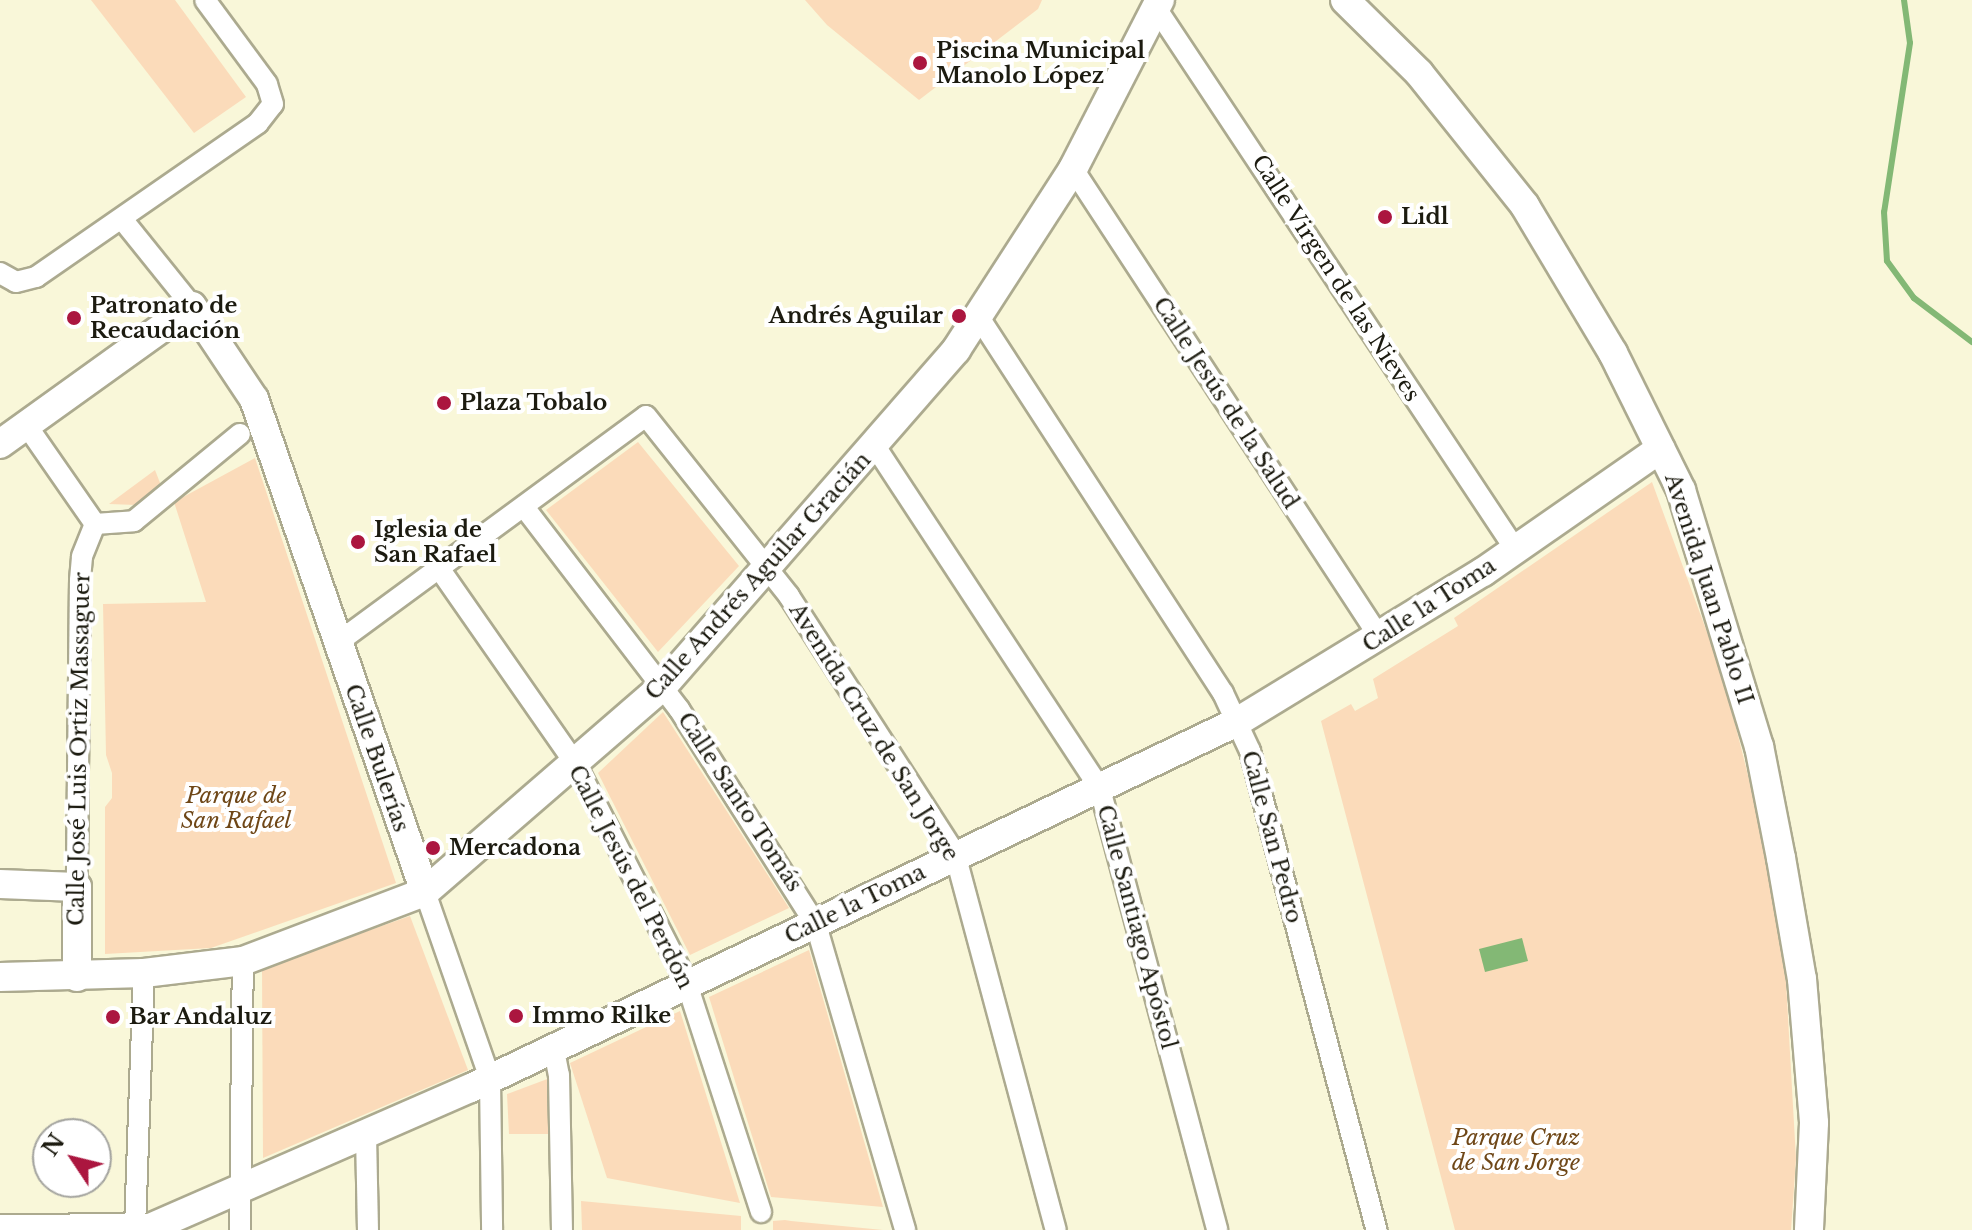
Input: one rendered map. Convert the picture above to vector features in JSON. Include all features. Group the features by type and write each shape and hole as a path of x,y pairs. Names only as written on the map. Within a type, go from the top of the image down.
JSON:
{"street":[{"path":"0,273 16,282 36,277 258,123 273,104 267,84 205,0"},
{"name":"Avenida Juan Pablo II","path":"1345,0 1419,73 1525,206 1583,298 1681,490 1724,621 1759,746 1802,979 1814,1123 1809,1230"},
{"name":"Calle Andrés Aguilar Gracián","path":"0,977 144,973 243,961 425,892 663,686 875,446 980,319 1073,169 1158,4"},
{"name":"Calle Virgen de las Nieves","path":"1158,4 1515,549"},
{"name":"Calle Jesús de la Salud","path":"1073,169 1380,638"},
{"path":"0,444 192,306 122,219"},
{"name":"Calle Bulerías","path":"192,306 254,399 490,1079 492,1230"},
{"name":"Calle San Pedro","path":"980,319 1223,693 1250,751 1377,1230"},
{"name":"Avenida Cruz de San Jorge","path":"524,507 646,416 768,569 955,854 1056,1230"},
{"path":"27,426 95,524 134,521 240,434"},
{"name":"Calle Santiago Apóstol","path":"875,446 1100,789 1217,1230"},
{"name":"Calle la Toma","path":"0,1229 150,1228 239,1192 490,1079 686,981 816,925 955,854 1100,789 1237,722 1380,638 1660,449"},
{"path":"337,643 441,571 524,507"},
{"name":"Calle Santo Tomás","path":"524,507 663,686 816,925 905,1230"},
{"name":"Calle José Luis Ortiz Massaguer","path":"77,977 80,580 82,557 95,524"},
{"name":"Calle Jesús del Perdón","path":"441,571 575,763 686,981 761,1212"},
{"path":"0,884 77,887"},
{"path":"240,1230 243,961"},
{"path":"135,1228 144,973"},
{"path":"553,1045 559,1075 562,1230"},
{"path":"366,1135 368,1230"}],"green space":[{"path":"91,0 175,0 246,97 194,133"},
{"name":"Piscina Municipal Manolo López","path":"805,0 1042,0 1038,9 919,100 827,25"},
{"path":"638,442 739,566 658,652 546,510"},
{"name":"Parque de San Rafael","path":"255,458 396,883 211,948 105,954 105,807 112,798 112,773 106,755 103,604 206,602 174,502"},
{"path":"155,470 162,488 136,505 109,504"},
{"name":"Parque Cruz de San Jorge","path":"1652,482 1723,676 1760,823 1786,982 1796,1159 1791,1230 1455,1230 1321,721 1351,704 1355,711 1378,698 1373,679 1458,626 1454,618"},
{"path":"663,712 789,908 690,955 598,773"},
{"path":"410,916 468,1070 263,1158 262,968"},
{"path":"809,950 883,1207 771,1197 709,997"},
{"path":"680,1011 740,1203 607,1178 570,1063"},
{"path":"550,1078 553,1134 509,1134 507,1094"},
{"path":"581,1201 741,1216 741,1230 582,1230"},
{"path":"773,1221 883,1230 773,1230"}],"shaded area":[{"path":"1522,938 1528,961 1485,972 1479,949"}],"waterway":[{"path":"1904,0 1910,43 1884,212 1887,261 1914,298 1972,342"}],"place":[{"name":"Piscina Municipal Manolo López","path":"920,63"},
{"name":"Lidl","path":"1385,217"},
{"name":"Andrés Aguilar","path":"959,316"},
{"name":"Patronato de Recaudación","path":"74,318"},
{"name":"Plaza Tobalo","path":"444,403"},
{"name":"Iglesia de San Rafael","path":"358,542"},
{"name":"Mercadona","path":"433,848"},
{"name":"Immo Rilke","path":"516,1016"},
{"name":"Bar Andaluz","path":"113,1017"}]}
